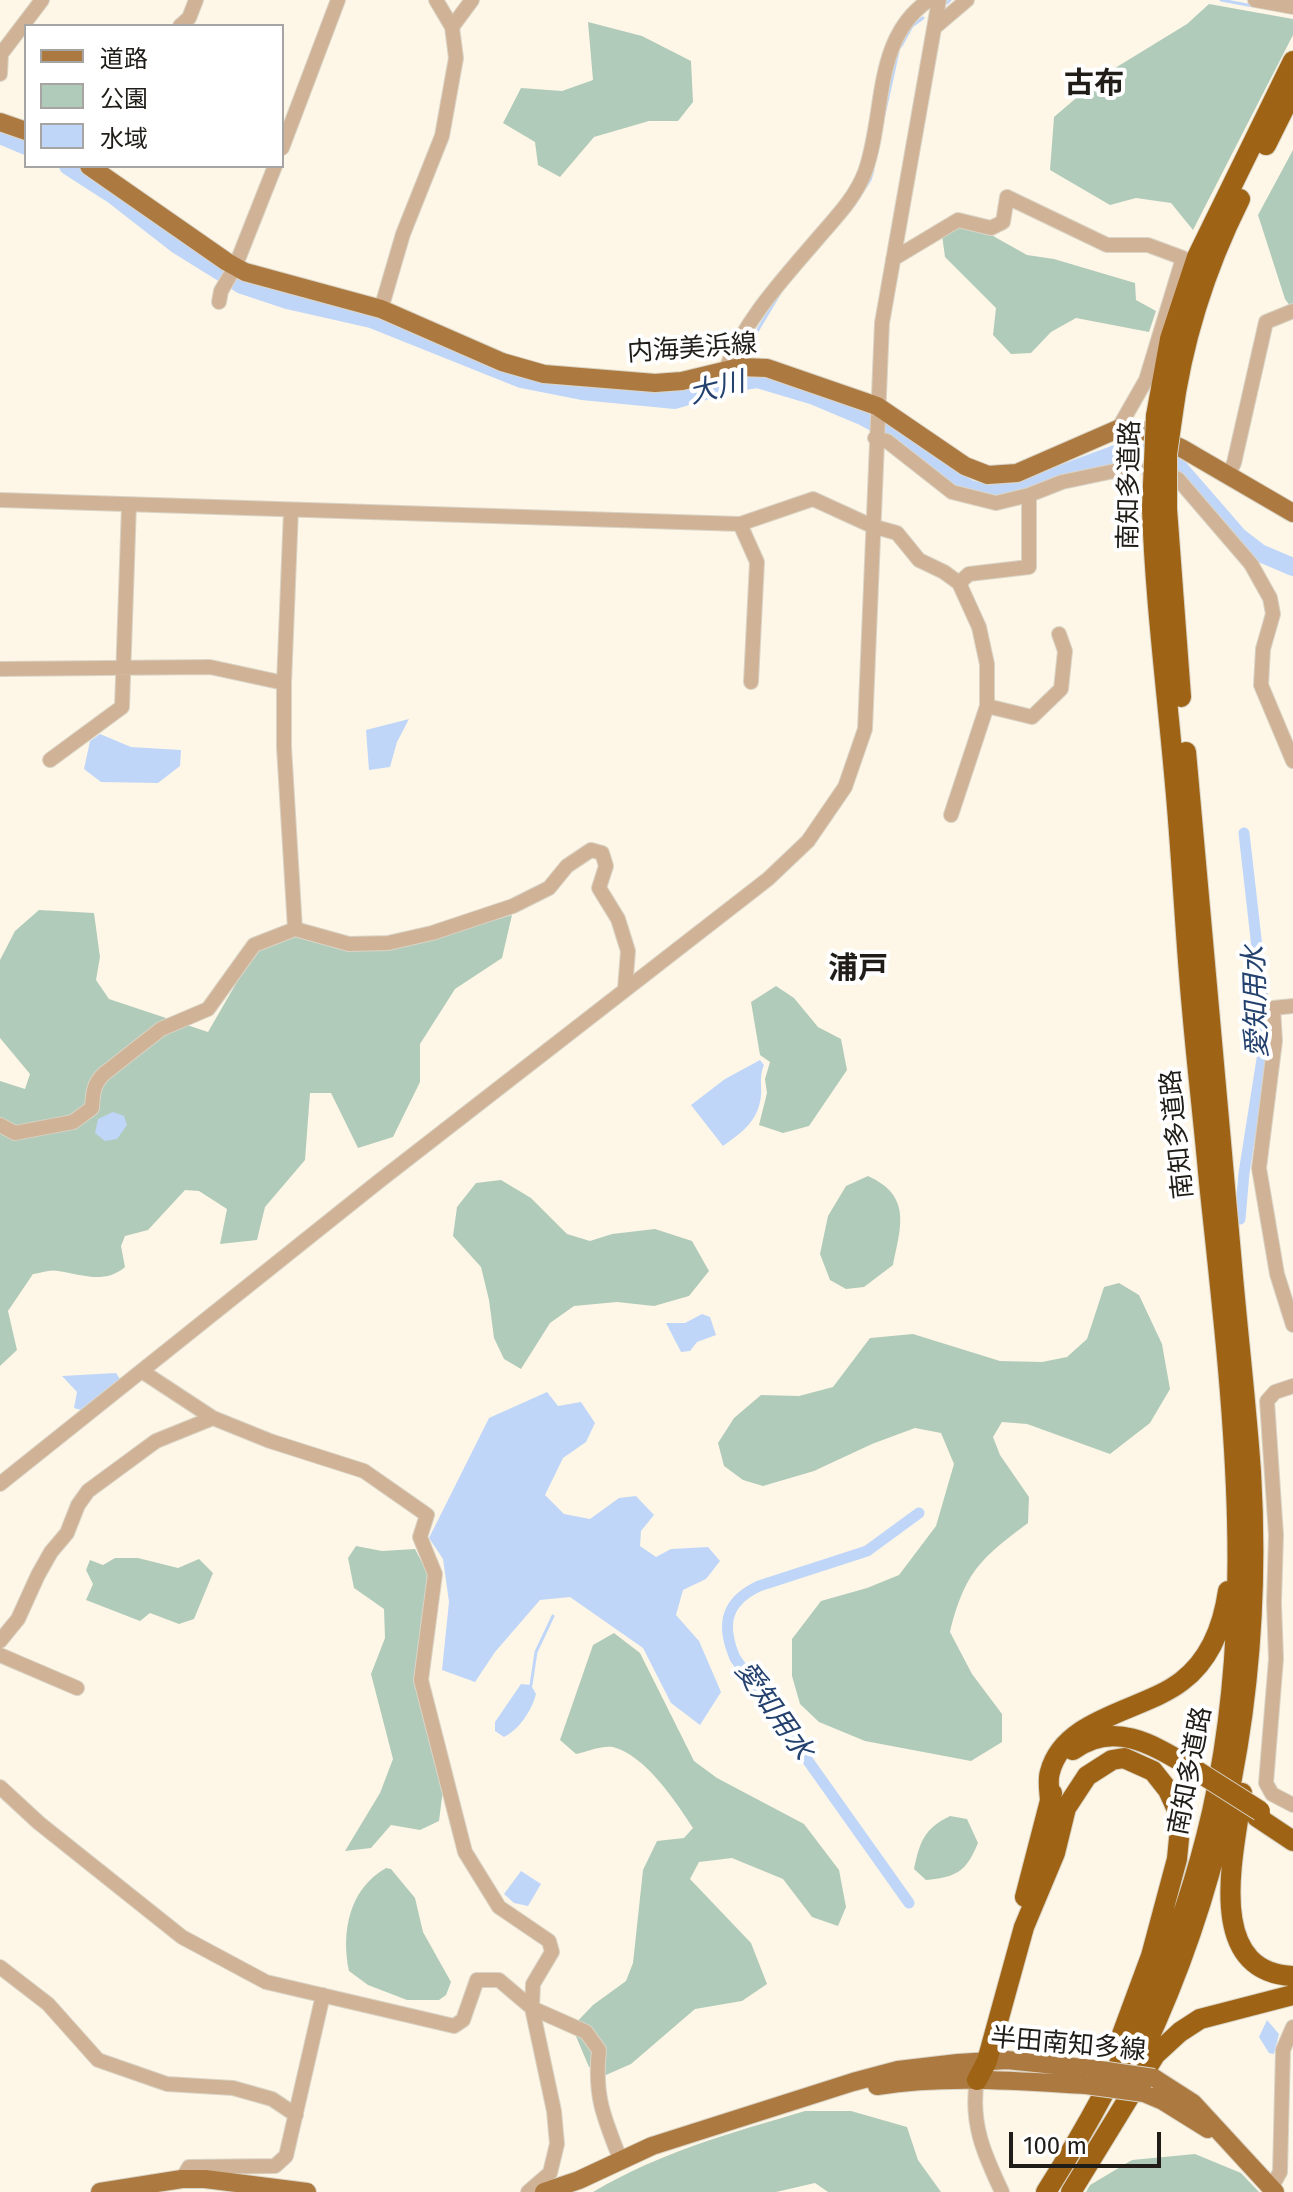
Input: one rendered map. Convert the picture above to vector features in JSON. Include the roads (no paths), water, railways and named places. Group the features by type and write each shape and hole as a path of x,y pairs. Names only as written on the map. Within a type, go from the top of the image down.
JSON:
{"highway":[{"name":"南知多道路","path":"1046,2192 1086,2129 1130,2047 1153,1994 1193,1882 1212,1811 1225,1741 1237,1638 1237,1511 1228,1383 1192,1011 1159,508 1170,339 1182,297 1218,210 1293,61"},
{"name":"南知多道路","path":"1164,417 1211,263 1293,91"},
{"name":"南知多道路","path":"1061,2192 1137,2064 1165,2005 1191,1937 1211,1873 1233,1781 1248,1674 1253,1577 1251,1475 1174,615 1159,508"},
{"path":"980,2068 1024,1927 1055,1853 1058,1805 1050,1772 1061,1751 1073,1738 1102,1718 1168,1691 1200,1663 1213,1643 1224,1615 1229,1585 1222,1396 1228,1383"},
{"path":"1248,1674 1253,1686 1230,1888 1231,1916 1240,1945 1249,1958 1278,1975 1293,1976"},
{"path":"1058,1805 1074,1773 1084,1762 1106,1748 1120,1747 1157,1754 1293,1833"},
{"path":"1058,1805 1087,1776 1112,1760 1124,1758 1153,1771 1168,1790 1179,1814 1177,1859 1151,1956 1117,2045 1084,2114 1086,2129"},
{"path":"1258,1814 1293,1841"},
{"path":"1071,2192 1155,2055 1170,2041 1200,2019 1293,1995"}],"main road":[{"path":"0,122 24,130"},
{"name":"内海美浜線","path":"92,168 231,274 271,280 381,309 502,362 544,374 655,383 682,381 750,366 767,368 876,411 965,466 988,475 1017,473 1118,429"},
{"path":"1118,429 1145,431 1293,513"},
{"name":"半田南知多線","path":"544,2192 652,2146 804,2099 829,2098 880,2085 980,2068 1044,2063 1090,2077 1149,2086 1193,2103 1273,2190"},
{"path":"100,2192 182,2179 307,2192"}],"street":[{"path":"0,74 1,54 42,0"},
{"path":"182,24 189,18 196,0"},
{"path":"284,143 338,0"},
{"path":"381,309 403,234 430,159 442,136 456,58 452,27 436,0"},
{"path":"452,27 472,0"},
{"path":"725,371 770,295 854,196 866,170 894,38 929,0"},
{"path":"0,1484 378,1182 784,865 808,841 845,787 865,729 882,323 939,0"},
{"path":"934,28 967,0"},
{"path":"1255,0 1293,7"},
{"path":"219,302 274,168"},
{"path":"893,259 958,220 991,228 1003,222 1007,197 1107,245 1148,245 1183,258 1146,380 1118,429"},
{"path":"1228,475 1234,463 1266,322 1293,311"},
{"path":"876,435 952,492 996,503 1062,482 1138,466 1160,469 1178,479 1251,564 1270,598 1273,614 1263,649 1261,685 1293,761"},
{"path":"959,583 969,574 1029,567 1029,495"},
{"path":"0,500 740,524 813,499 872,526 897,533 919,560 959,583 979,627 987,664 987,706 951,815"},
{"path":"50,760 122,707 129,505"},
{"path":"291,510 284,763 295,929"},
{"path":"740,524 757,562 751,682"},
{"path":"987,706 1032,717 1061,689 1065,651 1059,634"},
{"path":"0,669 210,667 284,683"},
{"path":"0,1125 15,1133 73,1122 92,1108 98,1079 161,1029 208,1009 254,945 295,929 349,944 388,943 432,933 513,906 549,888 567,866 591,850 602,853 606,866 599,888 618,919 628,951 625,989"},
{"path":"1293,1006 1273,1008 1274,1054 1259,1168 1277,1274 1293,1325"},
{"path":"143,1372 213,1418 270,1441 364,1471 427,1515 420,1537 435,1574 421,1680 465,1852 499,1907 549,1941 552,1952 533,1984 532,2008 554,2111 557,2144 550,2173 528,2192"},
{"path":"1293,1386 1275,1392 1267,1401 1276,1535 1276,1659 1266,1783 1272,1794 1293,1805"},
{"path":"0,1641 18,1619 38,1575 67,1533 78,1505 88,1491 156,1441 213,1418"},
{"path":"0,1655 77,1688"},
{"path":"0,1787 39,1823 182,1937 266,1982 454,2026 463,2020 477,1980 499,1980 532,2008 586,2032 599,2050 596,2078 600,2107 621,2161"},
{"path":"0,1967 48,2004 98,2060 167,2084 246,2091 272,2099 296,2115"},
{"path":"182,2179 189,2167 275,2166 286,2156 323,1995"},
{"path":"1273,2190 1287,2148 1283,2050 1293,2027"},
{"path":"980,2068 974,2095 980,2144 1002,2192"}],"water":[{"path":"409,719 397,742 390,767 369,770 366,730"},
{"path":"100,734 131,747 181,750 180,766 158,783 101,782 84,769 90,741"},
{"path":"760,1060 764,1065 761,1096 753,1120 723,1146 691,1105 725,1079"},
{"path":"113,1112 124,1116 127,1125 117,1139 105,1141 95,1133 98,1119"},
{"path":"702,1314 710,1317 716,1335 697,1342 690,1351 681,1352 666,1323 685,1323"},
{"path":"116,1373 120,1379 81,1410 74,1408 77,1392 62,1376"},
{"path":"547,1392 558,1406 581,1402 595,1423 586,1442 563,1458 545,1495 564,1514 590,1519 619,1498 636,1496 654,1515 641,1531 640,1546 656,1557 671,1549 708,1547 720,1561 706,1579 683,1590 676,1615 699,1641 721,1692 700,1725 671,1703 643,1648 570,1597 540,1600 495,1652 475,1682 442,1670 449,1602 443,1559 429,1538 489,1418"},
{"path":"521,1684 531,1685 536,1694 520,1725 504,1737 495,1731 495,1722"},
{"path":"521,1871 541,1884 528,1906 514,1903 504,1894"},
{"path":"1267,2020 1279,2034 1274,2054 1269,2053 1259,2037"}],"waterway":[{"path":"947,3 950,0"},
{"path":"1221,0 1253,6"},
{"path":"901,46 912,26 923,18"},
{"path":"884,115 898,52"},
{"name":"大川","path":"0,135 24,145"},
{"name":"大川","path":"71,168 113,195 176,244 242,285 287,300 371,319 521,379 582,391 675,400 731,383 757,379 814,396 864,417 886,429 951,478 970,489 990,494 1021,489 1121,452 1140,452 1178,467 1238,536 1260,553 1293,567"},
{"path":"854,205 873,170"},
{"path":"747,348 780,293"},
{"name":"愛知用水","path":"1240,1219 1244,1173 1265,1040 1244,833"},
{"name":"愛知用水","path":"909,1903 735,1658 727,1625 733,1607 748,1592 867,1551 919,1513"},
{"path":"531,1685 536,1652 553,1616"}],"district":[{"name":"古布","path":"1094,85"},
{"name":"浦戸","path":"858,970"}]}
